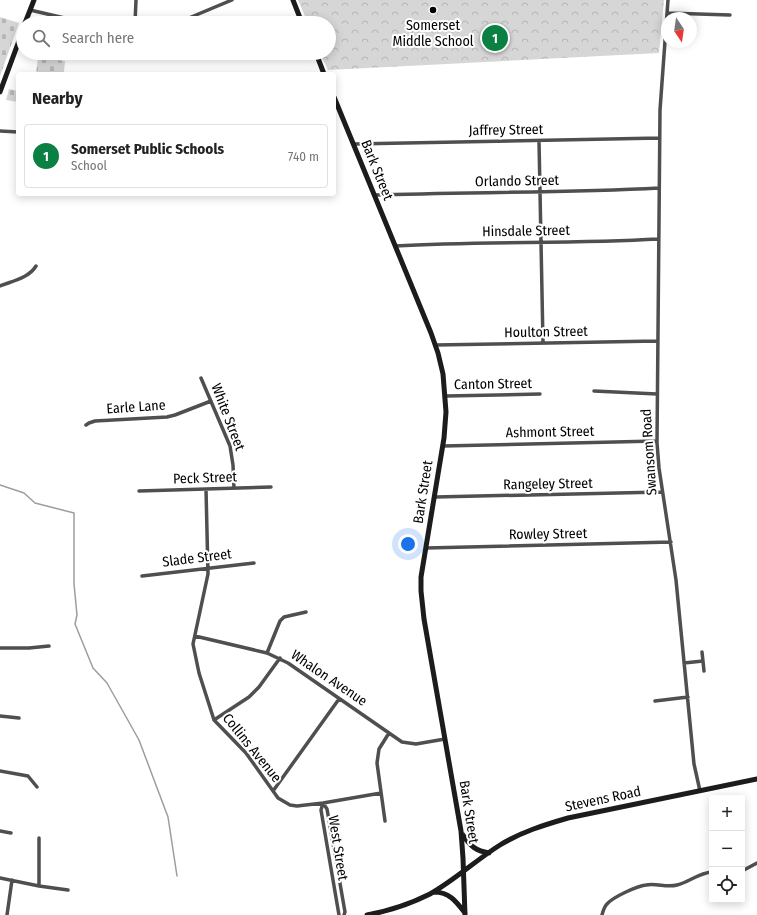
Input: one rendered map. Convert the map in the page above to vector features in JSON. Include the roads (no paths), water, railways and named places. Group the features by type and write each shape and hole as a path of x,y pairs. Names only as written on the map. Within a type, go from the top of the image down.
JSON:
{"main road":[{"path":"28,16 34,0"},
{"path":"292,0 299,16"},
{"path":"0,92 16,49"},
{"path":"319,60 323,72"},
{"name":"Bark Street","path":"336,102 435,345 441,367 446,396 443,446 421,577 422,609 461,833 465,914"},
{"name":"Stevens Road","path":"367,915 398,907 433,892 488,853 520,834 548,823 757,779"},
{"path":"461,833 472,847 481,852 488,853"},
{"path":"433,892 447,894 456,901 465,914"}],"street":[{"path":"135,16 136,0"},
{"path":"194,16 232,0"},
{"name":"Swansom Road","path":"667,12 668,0"},
{"path":"30,10 56,16"},
{"path":"697,14 730,16"},
{"name":"Swansom Road","path":"664,48 660,110 657,441 662,492 676,580 694,764 700,791"},
{"path":"0,131 16,132"},
{"name":"Jaffrey Street","path":"353,144 660,138"},
{"path":"539,141 543,343"},
{"name":"Orlando Street","path":"374,195 659,188"},
{"name":"Hinsdale Street","path":"395,246 479,242 658,239"},
{"path":"0,286 28,274 33,271 36,266"},
{"name":"Houlton Street","path":"435,345 657,341"},
{"name":"White Street","path":"201,378 230,446 234,488"},
{"path":"594,391 657,394"},
{"name":"Canton Street","path":"446,396 540,394"},
{"name":"Earle Lane","path":"86,425 89,422 95,421 167,417 211,401"},
{"name":"Ashmont Street","path":"443,446 657,441"},
{"name":"Peck Street","path":"139,491 271,487"},
{"name":"Collins Avenue","path":"206,489 208,568 193,644 214,720 246,754 278,798 290,805 297,806 323,804 381,793"},
{"name":"Rangeley Street","path":"435,497 662,492"},
{"name":"Rowley Street","path":"426,548 671,542"},
{"name":"Slade Street","path":"142,576 254,562"},
{"path":"267,653 280,621 284,617 306,612"},
{"name":"Whalon Avenue","path":"195,636 267,653 280,658 402,742 410,744 445,739"},
{"path":"0,648 49,646"},
{"path":"702,652 704,670"},
{"path":"214,720 249,697 259,687 280,658"},
{"path":"684,663 703,661"},
{"path":"655,701 688,697"},
{"path":"273,791 340,699"},
{"path":"0,716 19,718"},
{"path":"385,821 377,763 378,754 382,744 390,733"},
{"path":"0,771 28,776 37,787"},
{"name":"West Street","path":"323,804 321,810 339,915"},
{"name":"West Street","path":"323,804 327,810 345,912 344,915"},
{"path":"0,831 11,833"},
{"path":"39,838 39,886"},
{"path":"745,869 757,863"},
{"path":"602,915 604,907 609,902 643,885 675,886 701,874 709,873"},
{"path":"0,878 68,890"},
{"path":"7,915 12,880"}],"waterway":[{"path":"0,485 24,493 35,503 74,513 74,584 77,615 75,624 93,668 107,683 139,740 168,817 177,876"}],"place":[{"name":"Somerset Middle School","path":"433,10"},
{"name":"Somerset Public Schools","path":"495,38"}]}
